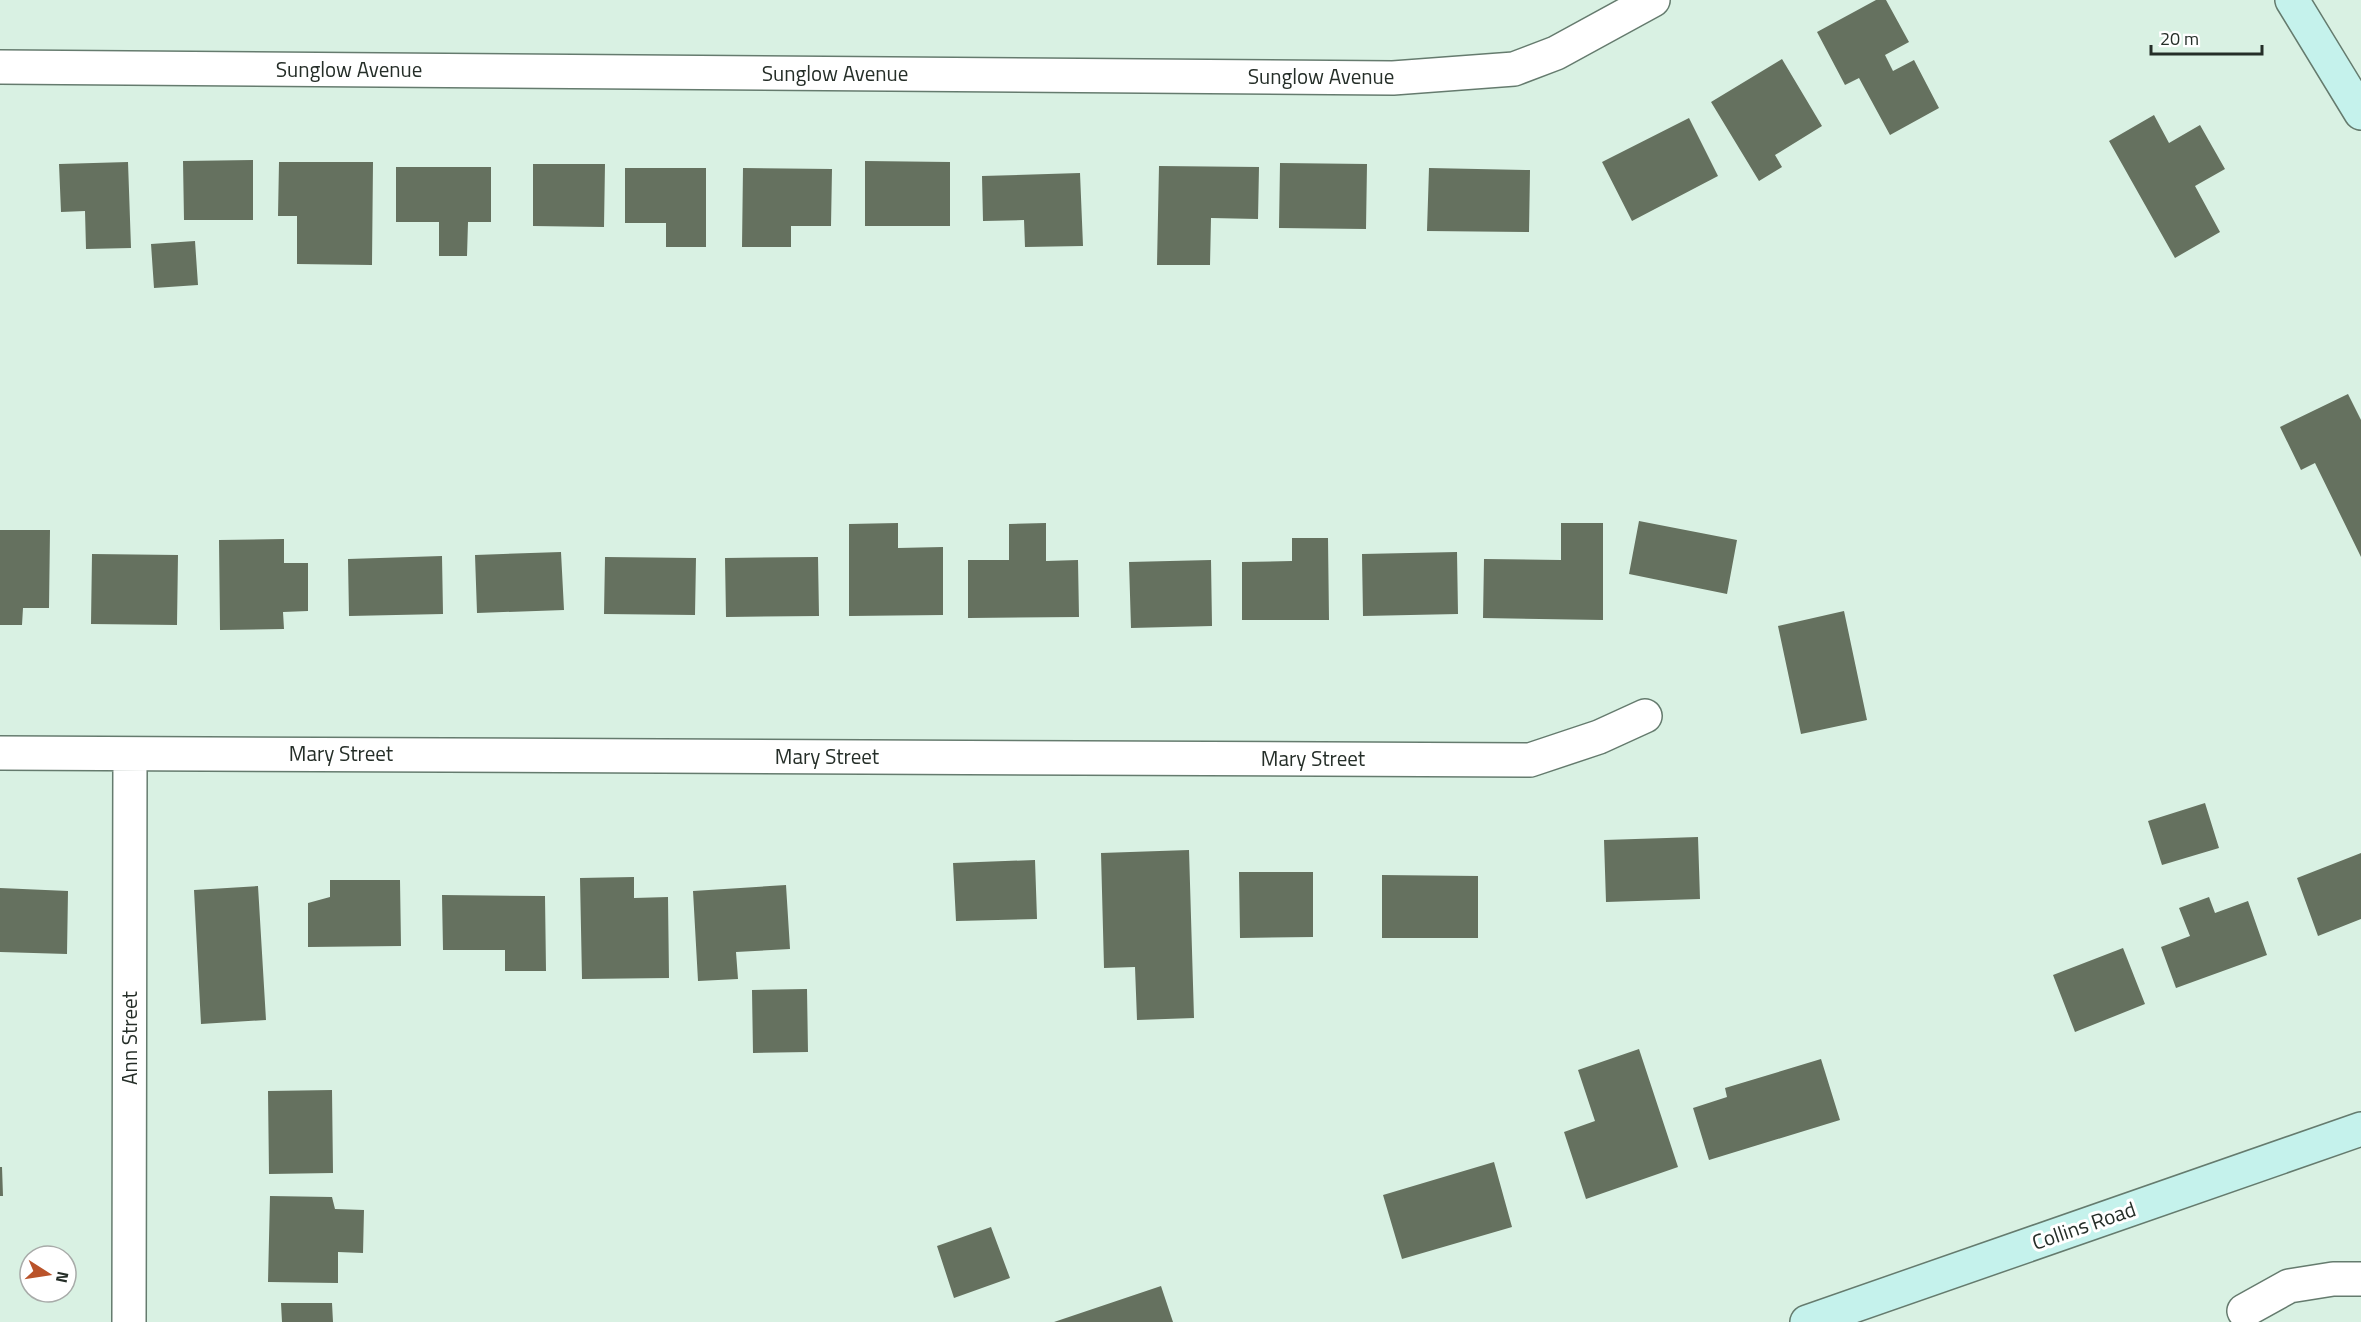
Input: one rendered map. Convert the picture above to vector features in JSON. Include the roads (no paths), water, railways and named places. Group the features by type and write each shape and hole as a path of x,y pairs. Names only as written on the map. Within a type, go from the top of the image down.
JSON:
{"main road":[{"path":"2292,0 2361,113"},
{"name":"Collins Road","path":"1807,1322 2361,1129"}],"street":[{"name":"Sunglow Avenue","path":"0,67 1393,78 1514,69 1556,53 1653,0"},
{"name":"Mary Street","path":"0,753 1530,760 1599,737 1645,716"},
{"name":"Ann Street","path":"129,1322 130,754"},
{"path":"2244,1311 2289,1286 2333,1279 2361,1279"}]}
